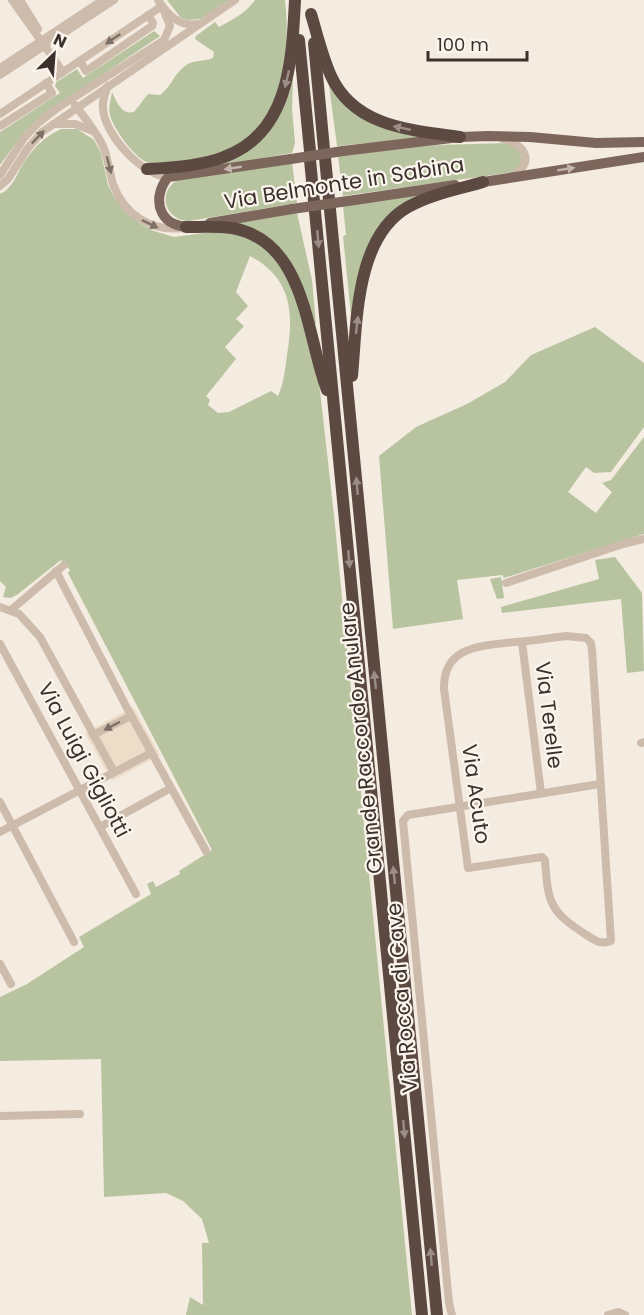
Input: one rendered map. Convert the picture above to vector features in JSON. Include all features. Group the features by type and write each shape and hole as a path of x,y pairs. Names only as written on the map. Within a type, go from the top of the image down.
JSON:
{"highway":[{"name":"Grande Raccordo Anulare","path":"295,0 422,1315"},
{"path":"168,177 175,172 225,157 238,150 258,134 274,114 281,100 291,59 295,0"},
{"name":"Grande Raccordo Anulare","path":"309,0 436,1315"},
{"path":"311,14 333,80 356,107 387,125 460,137"},
{"path":"147,169 204,162"},
{"path":"349,405 356,325 364,270 376,240 393,218 409,206 483,182"},
{"path":"186,227 232,228 243,231 260,239 280,257 291,272 334,410"}],"main road":[{"name":"Via Belmonte in Sabina","path":"168,177 343,151 460,137 530,136 596,143 644,142"},
{"name":"Via Belmonte in Sabina","path":"186,227 644,157"},
{"path":"168,177 159,195 162,212 170,222 186,227"}],"street":[{"path":"12,0 63,72"},
{"path":"20,0 40,31 43,43"},
{"path":"0,75 104,0"},
{"path":"0,68 114,0"},
{"path":"86,96 108,86 235,0"},
{"path":"160,3 184,25 201,24"},
{"path":"0,114 148,15 160,3"},
{"path":"0,175 24,138 38,123 86,96 164,40 170,26 160,3"},
{"path":"0,126 52,93 46,83"},
{"path":"107,125 103,112 103,100 108,86"},
{"name":"Via Belmonte in Sabina","path":"86,96 132,160 160,176 168,177"},
{"path":"0,186 33,141 74,103"},
{"name":"Via Belmonte in Sabina","path":"74,103 102,144 115,188 127,207 140,219 154,227 161,229 186,227"},
{"path":"53,124 75,124 94,131"},
{"name":"Via Belmonte in Sabina","path":"488,136 514,142 524,151 524,166 509,178"},
{"path":"506,583 622,544 644,539"},
{"path":"12,610 64,565"},
{"path":"56,571 131,716 206,851"},
{"path":"0,607 12,610 29,623 40,637 114,772"},
{"name":"Via Acuto","path":"576,636 586,638 591,643 611,941 606,943 598,942 566,922 558,913 549,898 545,860 542,857 468,868 444,689 445,674 452,660 468,649 522,642 576,636"},
{"name":"Via Terelle","path":"522,642 541,793"},
{"name":"Via Luigi Gigliotti","path":"0,644 136,894"},
{"path":"93,735 131,716"},
{"path":"0,832 151,753"},
{"name":"Via Rocca di Cave","path":"452,1315 449,1303 403,820 408,815 600,784"},
{"path":"100,827 171,788"},
{"path":"0,801 75,942"},
{"path":"0,964 11,984"},
{"path":"0,1116 80,1114"},
{"path":"608,1315 618,1312 625,1315"}],"green space":[{"path":"167,0 229,0 200,19 188,20 181,18"},
{"path":"255,0 285,0 287,22 280,86 261,124 245,139 220,154 169,164 144,161 126,143 112,121 109,109 112,92 123,110 134,112 148,94 160,95 164,92 185,66 192,62 213,58 214,52 195,39 196,36 215,22 219,27 234,19"},
{"path":"154,31 160,36 46,113 25,131 0,165 0,132 60,93 55,83 77,69 83,78"},
{"path":"291,77 293,78 292,108 295,143 292,153 223,165 221,163 249,146"},
{"path":"328,78 346,101 431,137 337,146"},
{"path":"61,129 77,129 94,140 101,153 108,185 114,197 139,223 154,231 174,237 219,231 237,234 262,244 291,280 317,364 334,515 412,1315 186,1315 190,1297 203,1305 202,1243 209,1243 202,1219 183,1201 166,1193 104,1197 101,1059 0,1061 0,997 27,984 84,947 79,937 151,894 147,884 153,881 156,887 180,874 179,871 212,850 68,573 70,570 61,560 18,594 11,598 3,597 6,587 0,581 0,194 11,185 35,148","holes":["250,256 264,265 282,286 289,311 289,340 282,386 278,396 271,391 229,412 218,413 208,405 210,400 206,396 236,359 225,347 244,326 236,319 248,306 236,292"]},
{"path":"509,143 516,145 523,161 513,172 343,196 338,156 437,145"},
{"path":"292,162 297,203 189,221 174,216 166,205 167,192 177,180"},
{"path":"430,193 378,232 352,326 343,236 346,235 343,206"},
{"path":"297,213 312,280 316,324 314,324 292,265 224,223"},
{"path":"595,327 644,363 644,427 611,472 594,473 586,467 568,492 596,513 612,492 602,483 611,480 644,437 644,534 504,578 502,575 457,580 463,619 393,629 379,456 416,427 467,404 505,382 531,355"},
{"path":"615,557 642,593 644,671 627,673 621,599 502,613 501,607 599,579 595,560"},
{"path":"501,577 504,598 497,599 490,579"}],"shaded area":[{"path":"133,707 160,755 112,781 85,733"}]}
